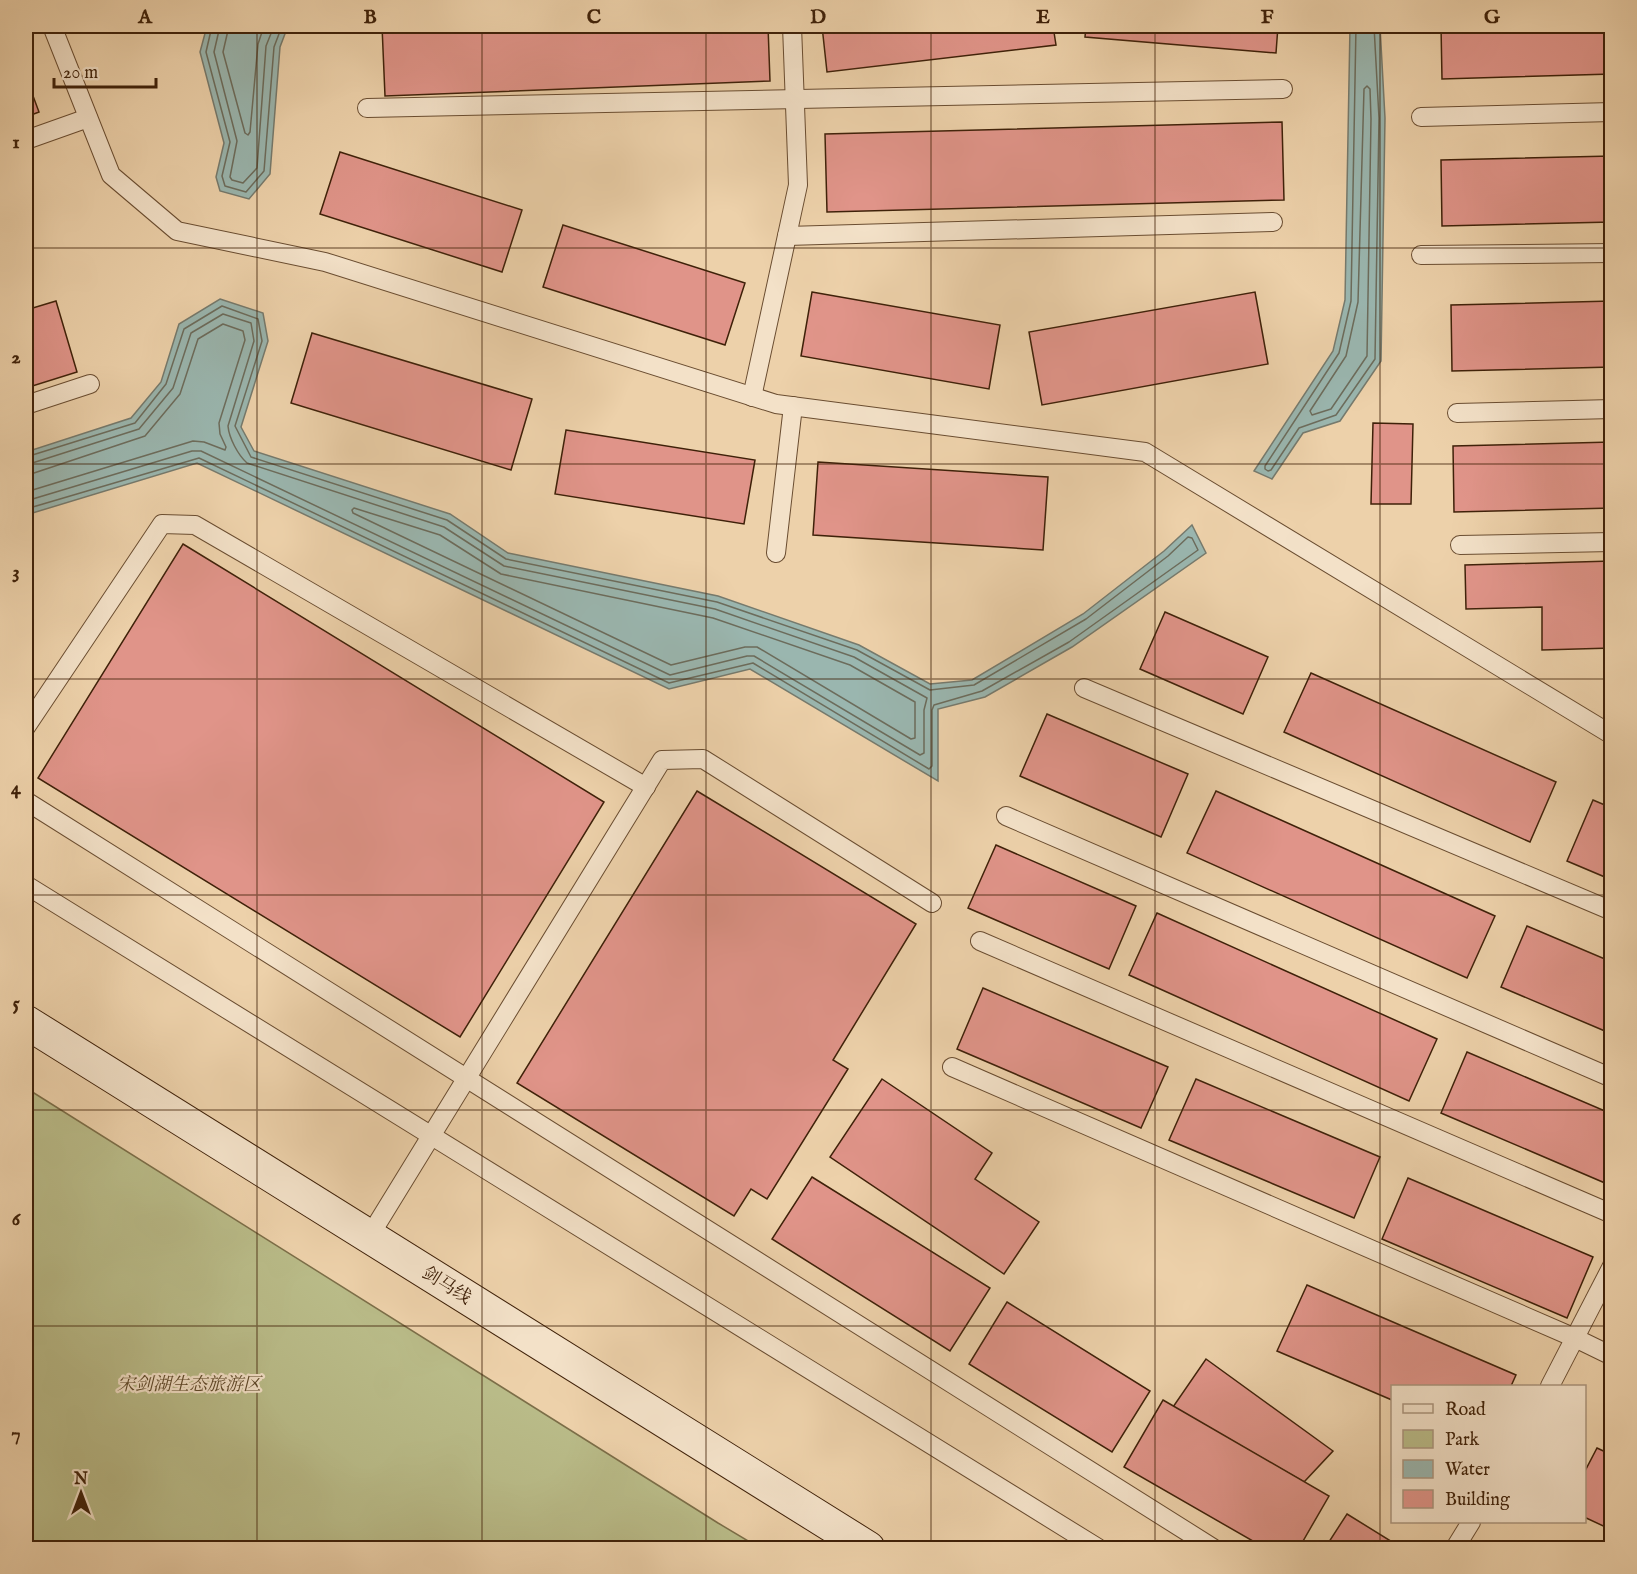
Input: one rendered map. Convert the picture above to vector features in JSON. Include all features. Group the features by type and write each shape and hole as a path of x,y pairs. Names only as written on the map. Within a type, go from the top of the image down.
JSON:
{"main road":[{"name":"剑马线","path":"26,1022 868,1548"}],"lane":[{"path":"52,26 111,175 177,231 325,262 776,404 1145,452 1611,735"},
{"path":"752,397 798,185 792,26"},
{"path":"367,108 1283,89"},
{"path":"1421,117 1611,112"},
{"path":"26,140 88,118"},
{"path":"787,236 1273,222"},
{"path":"1421,255 1611,253"},
{"path":"26,405 90,384"},
{"path":"776,553 793,406"},
{"path":"1457,413 1611,409"},
{"path":"28,716 162,524 195,525 646,787"},
{"path":"1460,545 1611,542"},
{"path":"1084,688 1611,911"},
{"path":"369,1237 662,760 703,759 932,903"},
{"path":"26,801 1213,1548"},
{"path":"1006,816 1611,1078"},
{"path":"26,885 1098,1548"},
{"path":"980,941 1611,1214"},
{"path":"952,1067 1575,1338 1611,1356"},
{"path":"1551,1385 1611,1266"},
{"path":"1455,1548 1470,1523"}],"green space":[{"name":"宋剑湖生态旅游区","path":"26,1088 718,1523 760,1548 26,1548"}],"water":[{"path":"207,26 288,26 280,47 270,174 249,199 220,191 216,177 224,143 200,52"},
{"path":"1350,26 1380,26 1385,118 1381,361 1340,421 1303,433 1272,479 1254,471 1333,351 1345,300"},
{"path":"220,299 263,313 268,341 241,427 254,451 450,514 508,553 718,596 859,645 930,684 972,680 1083,614 1164,551 1192,525 1206,553 1072,647 985,697 938,709 938,781 750,669 669,689 197,463 26,515 26,452 131,418 161,382 179,324"}],"building":[{"path":"382,26 768,26 770,81 385,96"},
{"path":"822,26 1053,26 1056,45 827,72"},
{"path":"1086,26 1278,26 1276,53 1085,37"},
{"path":"1441,26 1612,26 1612,74 1442,79"},
{"path":"26,77 39,112 26,117"},
{"path":"1282,122 1284,200 827,212 825,134"},
{"path":"340,152 522,210 502,272 320,214"},
{"path":"1612,156 1612,222 1442,226 1441,160"},
{"path":"563,225 745,283 725,345 543,287"},
{"path":"812,292 1000,325 989,389 801,356"},
{"path":"1255,292 1268,364 1042,405 1029,332"},
{"path":"56,301 77,372 26,388 26,310"},
{"path":"1612,301 1612,367 1452,371 1451,305"},
{"path":"312,333 532,399 511,470 291,403"},
{"path":"1373,423 1413,424 1411,504 1371,504"},
{"path":"566,430 755,460 744,524 555,494"},
{"path":"1612,442 1612,508 1454,512 1453,446"},
{"path":"818,462 1048,477 1043,550 813,535"},
{"path":"183,544 604,802 460,1037 38,778"},
{"path":"1612,561 1612,648 1542,650 1542,607 1466,609 1465,565"},
{"path":"1165,612 1268,657 1243,714 1140,669"},
{"path":"1311,673 1556,782 1530,842 1284,732"},
{"path":"1047,714 1188,774 1161,837 1020,776"},
{"path":"697,791 916,924 833,1060 848,1069 767,1199 751,1189 734,1216 517,1083"},
{"path":"1216,791 1495,916 1467,978 1187,853"},
{"path":"1593,800 1612,808 1612,880 1567,861"},
{"path":"996,845 1136,906 1109,969 968,908"},
{"path":"1157,913 1437,1039 1409,1101 1129,975"},
{"path":"1527,926 1612,962 1612,1034 1501,987"},
{"path":"983,988 1168,1067 1141,1128 957,1049"},
{"path":"1467,1052 1612,1114 1612,1186 1441,1113"},
{"path":"882,1079 992,1153 975,1179 1039,1222 1004,1274 830,1157"},
{"path":"1196,1079 1380,1157 1354,1218 1169,1140"},
{"path":"812,1177 990,1288 950,1351 772,1239"},
{"path":"1408,1178 1593,1257 1567,1318 1382,1239"},
{"path":"1307,1285 1516,1375 1511,1385 1391,1385 1391,1400 1277,1351"},
{"path":"1007,1302 1150,1391 1112,1452 969,1364"},
{"path":"1206,1359 1333,1451 1304,1482 1173,1407"},
{"path":"1163,1400 1329,1496 1299,1548 1265,1548 1124,1467"},
{"path":"1597,1448 1612,1455 1612,1530 1586,1518 1586,1469"},
{"path":"1347,1514 1402,1548 1325,1548"}]}
